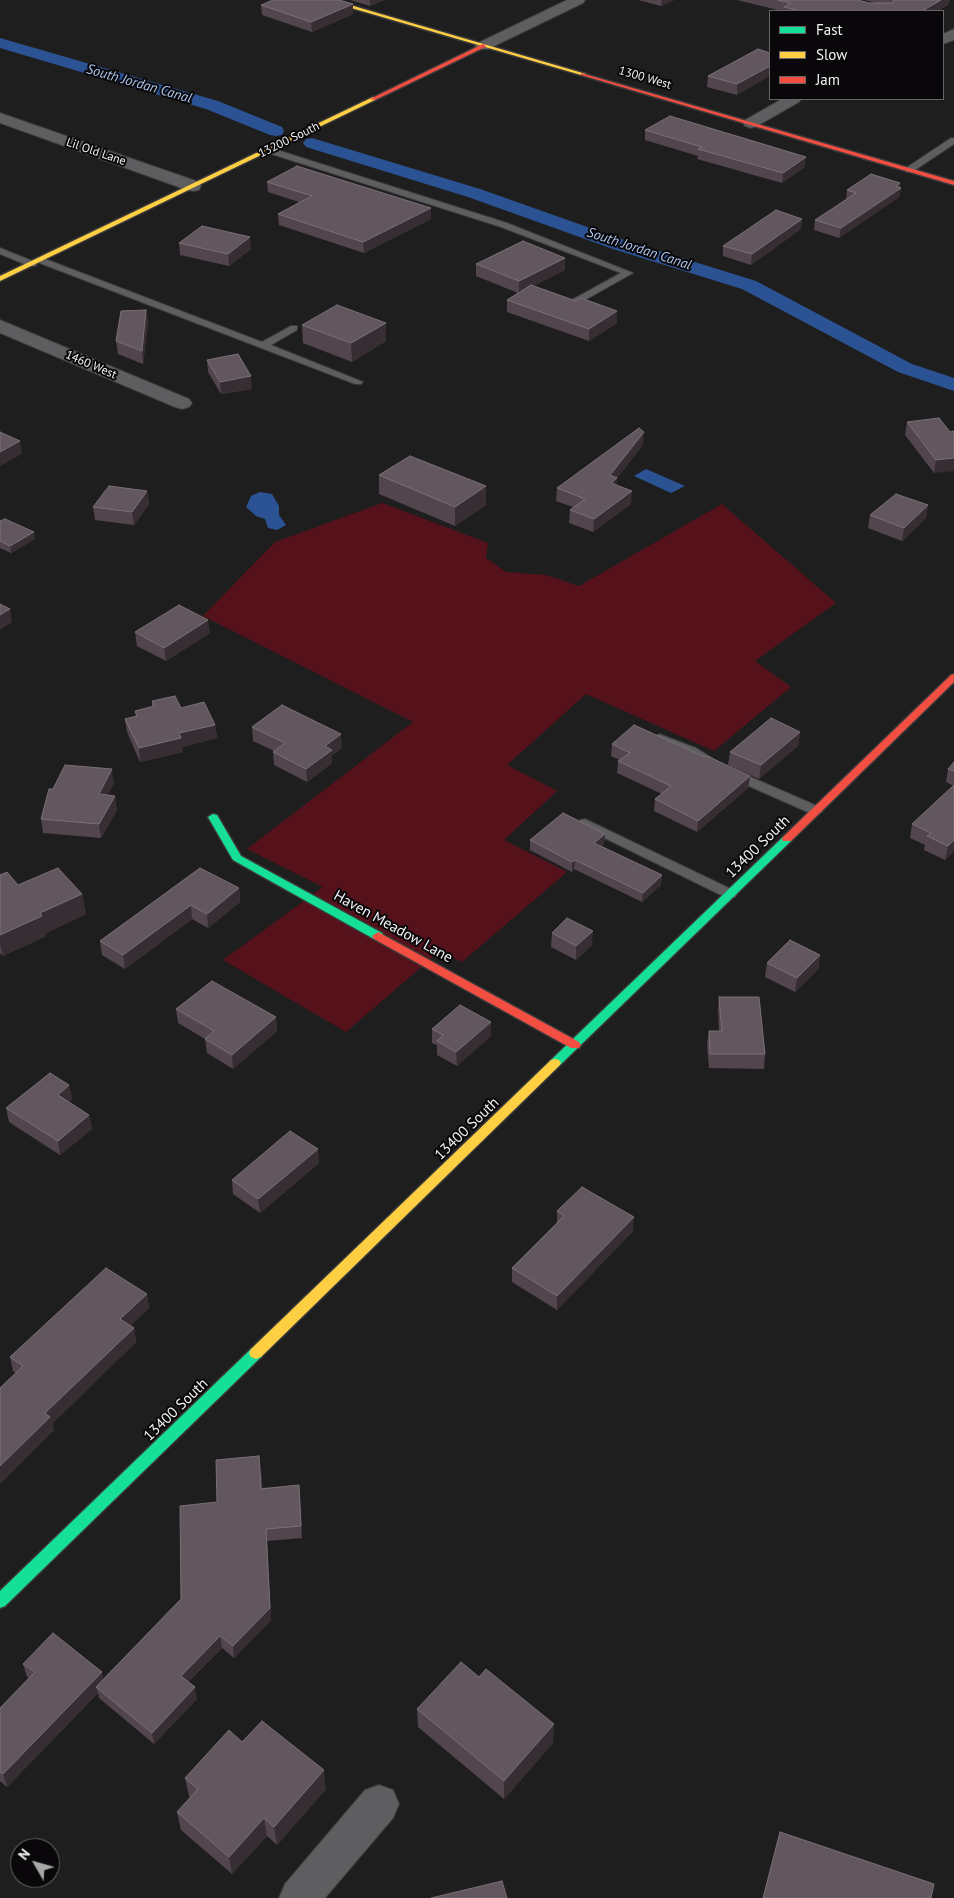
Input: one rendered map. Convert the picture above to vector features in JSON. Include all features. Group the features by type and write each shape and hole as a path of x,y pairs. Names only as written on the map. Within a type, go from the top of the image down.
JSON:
{"street":[{"name":"1300 West","path":"327,0 954,183"},
{"name":"13200 South","path":"0,279 578,0"},
{"path":"751,123 791,100"},
{"name":"Lil Old Lane","path":"0,118 193,186"},
{"name":"1460 West","path":"0,326 182,403"},
{"name":"13400 South","path":"0,1601 954,677"},
{"name":"Haven Meadow Lane","path":"213,817 237,858 575,1045"},
{"path":"299,1898 379,1804"}],"lane":[{"path":"909,170 954,140"},
{"path":"268,150 504,225 628,272 573,304"},
{"path":"0,251 36,262 264,345 358,382"},
{"path":"264,345 294,328"},
{"path":"651,734 692,750 719,768 817,811"},
{"path":"585,823 730,894"}],"shaded area":[{"path":"382,503 488,543 486,558 506,572 546,575 579,586 722,504 836,603 755,661 791,687 714,751 586,694 507,765 557,791 504,840 567,872 462,962 440,951 346,1032 223,960 323,887 247,849 413,722 203,616 275,542"}],"water":[{"path":"646,469 685,486 671,493 634,476"},
{"path":"260,492 272,494 279,506 279,515 286,525 277,530 268,528 265,519 256,516 246,507 251,496"}],"building":[{"path":"273,0 339,0 353,4 311,22 261,5"},
{"path":"778,0 858,0 869,3 892,3 893,0 941,0 924,10 797,10 784,7 791,3"},
{"path":"758,49 769,53 769,67 737,84 708,76"},
{"path":"670,116 806,157 783,173 698,149 702,147 645,130"},
{"path":"297,166 431,208 363,242 278,214 312,196 267,182"},
{"path":"871,174 900,183 896,186 901,188 841,228 815,220 856,193 847,190"},
{"path":"776,210 802,219 752,254 723,246"},
{"path":"202,226 250,237 228,254 179,243"},
{"path":"523,241 565,258 519,281 476,264"},
{"path":"531,285 576,301 581,298 617,311 589,329 507,300"},
{"path":"337,305 386,323 351,343 302,325"},
{"path":"146,310 142,351 116,341 121,311"},
{"path":"238,354 251,376 220,382 207,360"},
{"path":"939,418 950,432 954,431 954,458 936,460 907,422"},
{"path":"639,428 644,432 610,475 617,478 611,483 632,491 594,519 570,510 585,499 557,488"},
{"path":"0,432 20,441 0,452"},
{"path":"410,456 486,486 455,507 379,475"},
{"path":"109,486 147,491 132,512 93,507"},
{"path":"896,494 928,505 904,528 870,515"},
{"path":"5,519 34,532 10,546 0,541 0,521"},
{"path":"0,604 10,609 0,615"},
{"path":"179,605 208,620 164,648 135,632"},
{"path":"175,696 181,708 204,702 215,725 179,733 181,738 139,748 125,719 137,716 135,711 154,706 152,701"},
{"path":"282,705 341,734 325,746 332,750 306,769 273,752 285,743 252,727"},
{"path":"771,718 800,732 761,765 730,752"},
{"path":"634,725 750,776 698,821 655,799 671,786 618,761 630,753 612,744"},
{"path":"954,762 954,771 948,769"},
{"path":"65,765 112,769 99,794 115,796 99,824 41,819 49,789 53,789"},
{"path":"954,785 954,840 948,846 927,836 931,833 912,824"},
{"path":"563,813 605,834 594,843 662,875 643,893 575,860 572,862 530,840"},
{"path":"58,868 82,894 40,913 42,916 0,935 0,875 7,872 18,885"},
{"path":"200,868 239,888 207,914 191,905 123,955 100,941"},
{"path":"567,918 593,931 576,946 552,933"},
{"path":"790,940 820,955 797,978 767,963"},
{"path":"212,981 276,1017 232,1055 205,1039 214,1031 176,1009"},
{"path":"719,997 759,997 765,1054 710,1054 709,1031 722,1031"},
{"path":"460,1005 491,1022 456,1052 437,1041 443,1035 432,1029"},
{"path":"50,1073 69,1085 58,1095 89,1115 58,1141 6,1108"},
{"path":"290,1131 318,1149 258,1199 232,1180"},
{"path":"582,1187 634,1217 557,1296 512,1268 564,1216 557,1211"},
{"path":"106,1268 147,1294 120,1319 134,1328 45,1413 50,1417 0,1466 0,1388 23,1366 10,1357"},
{"path":"259,1456 261,1489 299,1485 301,1526 266,1529 270,1608 233,1646 220,1636 181,1676 195,1687 152,1733 96,1687 181,1599 180,1506 217,1502 216,1460"},
{"path":"53,1633 102,1672 3,1774 0,1772 0,1708 35,1672 23,1664"},
{"path":"461,1662 479,1677 486,1669 554,1724 504,1781 417,1709"},
{"path":"262,1721 324,1770 274,1827 264,1818 229,1857 177,1812 198,1789 185,1778 229,1730 242,1742"},
{"path":"780,1832 934,1884 931,1898 763,1898"},
{"path":"502,1881 507,1898 431,1898"}],"waterway":[{"name":"South Jordan Canal","path":"0,43 212,105 276,131"},
{"name":"South Jordan Canal","path":"312,143 474,193 620,245 749,285 905,368 954,385"}],"traffic: fast":[{"path":"213,817 237,858 378,936"},
{"path":"555,1063 787,839"},
{"path":"0,1601 256,1353"}],"traffic: slow":[{"path":"327,0 583,74"},
{"path":"0,279 373,99"},
{"path":"256,1353 555,1063"}],"traffic: jam":[{"path":"373,99 483,46"},
{"path":"583,74 954,183"},
{"path":"787,839 954,677"},
{"path":"378,936 575,1045"}]}
